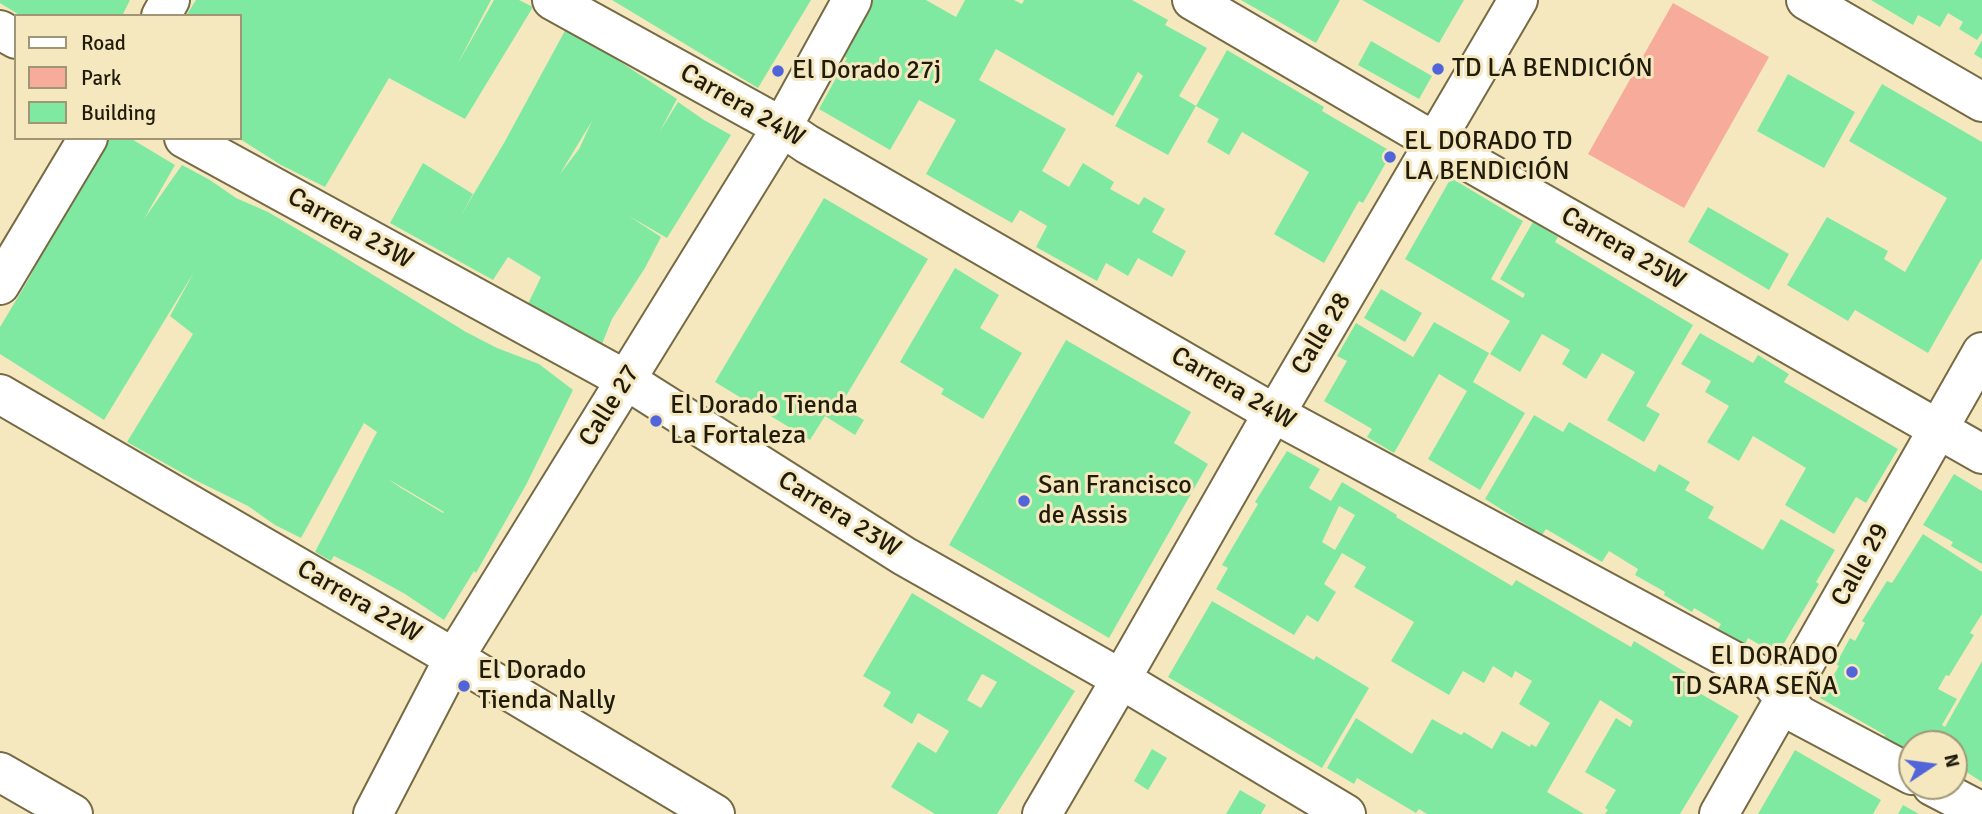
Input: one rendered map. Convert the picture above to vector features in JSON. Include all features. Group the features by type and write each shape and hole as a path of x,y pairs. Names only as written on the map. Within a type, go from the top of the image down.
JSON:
{"street":[{"name":"Carrera 24W","path":"552,0 782,127 807,144 1273,413 1769,680 1800,715 1898,768"},
{"name":"Calle 27","path":"373,814 454,658 782,127 852,0"},
{"name":"Carrera 25W","path":"1192,0 1982,454"},
{"name":"Calle 28","path":"1042,814 1273,413 1298,375 1518,0"},
{"path":"1806,0 1982,102"},
{"path":"0,285 87,140"},
{"name":"Carrera 23W","path":"188,140 626,380 904,556 1121,679 1346,814"},
{"name":"Calle 29","path":"1719,814 1982,352"},
{"name":"Carrera 22W","path":"0,394 454,658 715,814"},
{"path":"0,772 73,814"},
{"path":"1958,800 1982,813"}],"green space":[{"path":"1673,3 1769,57 1684,208 1588,154"}],"building":[{"path":"0,0 130,0 123,14 18,14 0,3"},
{"path":"196,0 491,0 457,65 494,0 519,0 533,7 465,119 389,78 325,187 281,165 242,140 242,14 187,14"},
{"path":"612,0 811,0 758,88"},
{"path":"873,0 926,0 956,17 965,0 1014,0 1022,4 1024,0 1132,0 1168,20 1165,25 1207,48 1179,96 1196,106 1168,155 1115,126 1143,76 1138,72 1113,116 996,49 979,80 1066,129 1042,171 1069,187 1083,163 1114,182 1110,189 1139,205 1144,197 1165,209 1152,232 1186,251 1172,277 1138,258 1128,276 1106,263 1097,281 1036,247 1047,226 1020,210 1012,223 926,174 956,120 919,100 890,150 819,109 847,58 841,55"},
{"path":"1241,0 1340,0 1316,43"},
{"path":"1362,0 1464,0 1439,43"},
{"path":"1871,0 1982,0 1982,33 1977,40 1959,29 1963,22 1948,13 1940,27 1918,15 1913,25"},
{"path":"567,27 677,99 660,131 678,102 731,135 667,238 629,216 661,237 645,268 612,319 598,354 526,308 541,277 508,257 493,280 390,223 423,163 473,194 460,217 504,143","holes":["592,121 579,149 560,174"]},
{"path":"1982,40 1982,59 1974,54"},
{"path":"1371,41 1432,76 1419,99 1358,65"},
{"path":"1227,50 1324,107 1322,111 1392,152 1363,203 1359,201 1324,263 1274,234 1309,172 1242,132 1229,155 1207,142 1219,119 1196,106"},
{"path":"1788,74 1855,112 1824,168 1757,131"},
{"path":"1882,84 1982,142 1982,258 1928,353 1855,310 1848,321 1787,285 1827,217 1888,251 1884,259 1905,272 1947,198 1849,141"},
{"path":"107,140 133,140 175,165 144,219 182,165 236,198 268,212 331,249 466,332 497,348 539,364 573,390 526,485 476,573 474,571 444,620 360,569 334,556 331,561 315,552 377,432 364,423 301,538 275,525 248,506 127,442 193,334 170,316 194,272 104,420 0,354 0,327 30,277 47,241","holes":["388,479 444,512 401,488"]},
{"path":"1451,178 1523,221 1491,279 1523,298 1525,294 1500,279 1533,222 1558,237 1555,242 1693,325 1646,406 1660,414 1644,442 1607,420 1635,372 1602,353 1586,379 1562,364 1570,350 1542,334 1520,372 1490,354 1510,321 1405,259"},
{"path":"824,198 928,259 840,406 864,420 855,435 825,416 810,440 715,382"},
{"path":"1708,207 1789,254 1769,290 1688,242"},
{"path":"955,268 999,295 980,328 1022,353 983,419 941,394 944,389 900,362"},
{"path":"1381,289 1422,313 1405,342 1364,318"},
{"path":"1434,322 1489,353 1473,382 1525,413 1480,490 1428,459 1467,391 1439,374 1394,453 1367,437 1372,429 1324,401 1347,361 1337,356 1356,323 1413,357"},
{"path":"1700,333 1753,363 1758,355 1789,374 1784,382 1898,449 1866,503 1856,497 1834,534 1785,505 1806,468 1753,436 1739,461 1707,442 1729,406 1705,392 1711,381 1681,364"},
{"name":"San Francisco de Assis","path":"1066,340 1191,412 1174,443 1208,464 1109,638 949,545"},
{"path":"1534,415 1563,432 1569,422 1655,472 1659,464 1690,482 1685,490 1714,507 1708,518 1763,550 1781,519 1835,550 1816,582 1819,584 1777,655 1748,638 1745,644 1718,629 1721,624 1694,608 1692,612 1664,595 1665,592 1635,575 1638,569 1609,551 1602,562 1546,529 1542,535 1485,499"},
{"path":"1287,451 1320,469 1309,488 1331,501 1342,482 1512,586 1516,580 1631,647 1634,641 1695,678 1689,687 1739,716 1680,814 1605,814 1608,810 1605,808 1616,790 1585,772 1616,718 1630,727 1633,721 1600,700 1547,792 1584,814 1427,814 1419,809 1416,813 1357,778 1354,784 1327,768 1356,718 1412,754 1432,719 1461,735 1464,732 1492,749 1502,731 1530,747 1531,744 1536,747 1550,723 1519,704 1532,681 1515,671 1512,678 1493,666 1484,683 1463,671 1449,695 1391,661 1414,622 1354,587 1366,567 1342,553 1324,584 1336,592 1318,622 1307,615 1294,635 1216,589 1228,568 1222,565 1258,504 1255,502","holes":["1339,506 1355,515 1335,550 1322,542"]},
{"path":"1954,474 1982,491 1982,564 1951,546 1953,542 1923,525"},
{"path":"1923,534 1982,572 1982,614 1970,633 1974,635 1938,689 1957,699 1942,725 1945,727 1982,661 1982,782 1968,773 1968,730 1898,730 1898,745 1820,698 1839,666 1836,664 1850,638 1855,641 1865,623 1862,621 1887,581 1892,583"},
{"path":"912,593 1075,691 997,814 935,814 891,787 918,742 936,753 949,731 918,713 912,724 883,706 891,692 863,676","holes":["982,674 997,682 981,708 967,700"]},
{"path":"1212,601 1314,660 1316,656 1369,688 1322,768 1168,677"},
{"path":"1152,749 1167,758 1148,790 1134,781"},
{"path":"1795,750 1881,800 1873,814 1758,814"},
{"path":"1240,790 1266,805 1261,814 1226,814"},
{"path":"1903,805 1919,814 1898,814"}],"place":[{"name":"TD LA BENDICIÓN","path":"1438,69"},
{"name":"El Dorado 27j","path":"778,71"},
{"name":"EL DORADO TD LA BENDICIÓN","path":"1390,157"},
{"name":"El Dorado Tienda La Fortaleza","path":"656,421"},
{"name":"San Francisco de Assis","path":"1024,501"},
{"name":"El DORADO TD SARA SEÑA","path":"1852,672"},
{"name":"El Dorado Tienda Nally","path":"464,686"}]}
